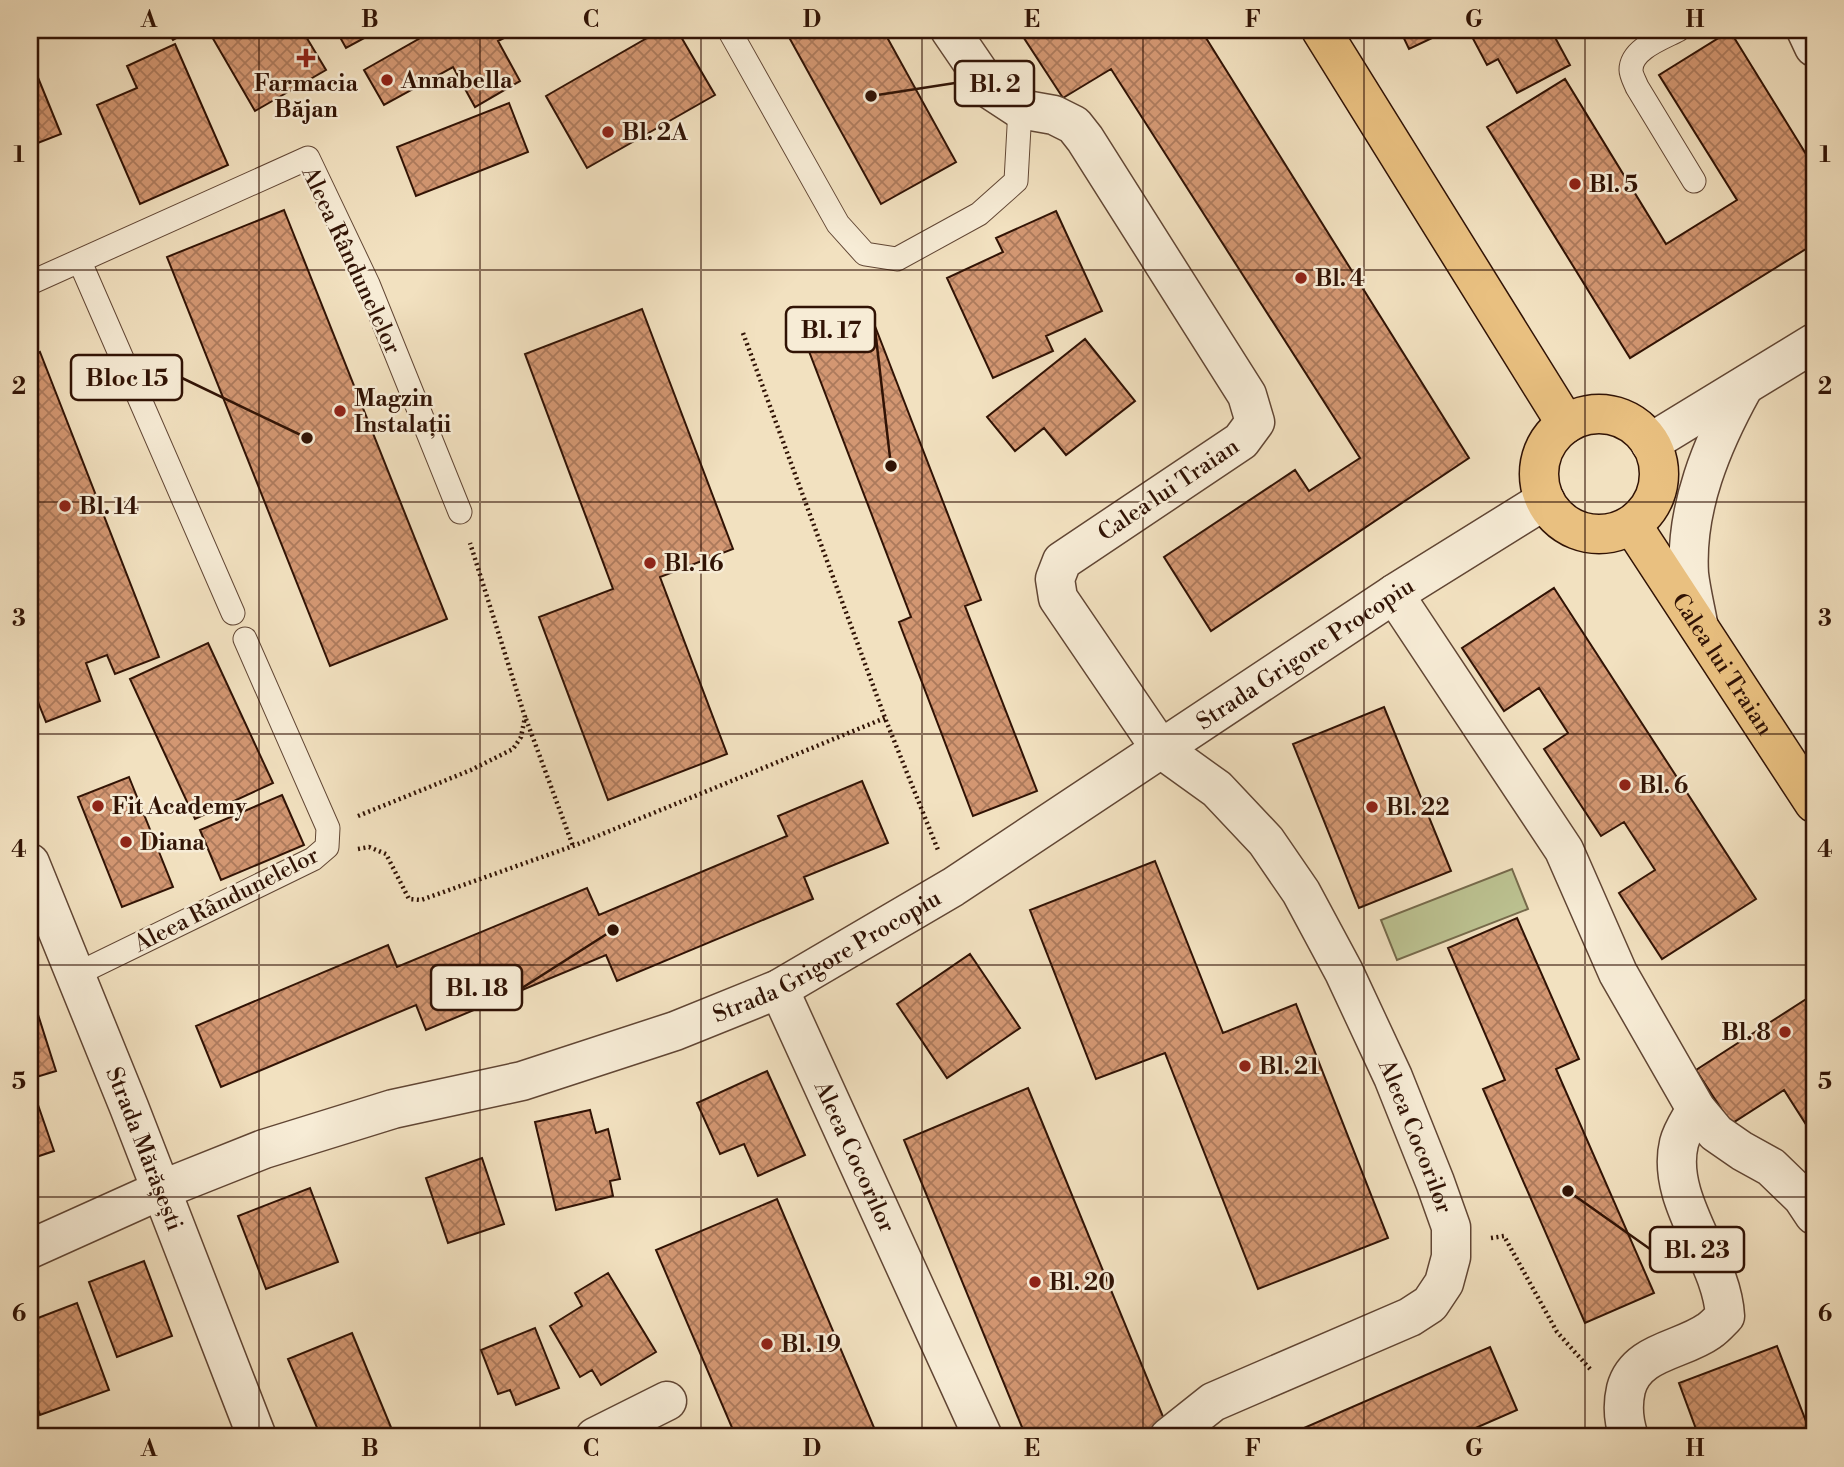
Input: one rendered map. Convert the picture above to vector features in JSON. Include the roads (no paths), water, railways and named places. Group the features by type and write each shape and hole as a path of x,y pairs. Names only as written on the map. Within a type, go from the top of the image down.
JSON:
{"main road":[{"path":"1321,30 1566,424"},
{"path":"1584,416 1621,418 1637,428 1650,443 1658,468 1655,496 1646,512 1632,525 1614,533 1593,534 1573,528 1556,517 1539,484 1539,467 1544,450 1553,435 1566,424 1584,416"},
{"name":"Calea lui Traian","path":"1632,525 1814,803"}],"street":[{"name":"Calea lui Traian","path":"950,30 991,90 1020,109 1054,115 1074,125 1085,139 1247,396 1255,422 1241,441 1062,561 1055,579 1058,598 1071,619 1160,748"},
{"path":"1806,30 1814,47"},
{"path":"1650,443 1814,343"},
{"path":"1698,623 1689,574 1691,528 1702,481 1718,433 1743,388"},
{"name":"Strada Grigore Procopiu","path":"30,1249 161,1190 264,1149 393,1109 522,1081 675,1031 779,989 953,887 1394,594 1545,500"},
{"path":"1394,594 1564,850 1618,973 1696,1109 1716,1133 1770,1167 1802,1197 1814,1215"},
{"name":"Aleea Cocorilor","path":"1160,748 1217,789 1266,841 1301,892 1344,972 1392,1077 1451,1227 1451,1256 1444,1283 1430,1304 1410,1317 1213,1402 1169,1437"},
{"name":"Strada Mărășești","path":"30,863 257,1437"},
{"name":"Aleea Cocorilor","path":"779,989 983,1437"},
{"path":"1626,1420 1629,1378 1640,1364 1708,1332 1725,1316 1724,1297 1683,1196 1676,1168 1679,1140 1696,1109"},
{"path":"594,1437 667,1401"}],"lane":[{"path":"729,30 838,224 865,254 897,259 979,214 1016,181 1020,109"},
{"path":"1678,30 1656,41 1636,56 1631,70 1637,87 1694,181"},
{"name":"Aleea Rândunelelor","path":"30,283 307,158 368,284 460,513"},
{"path":"80,262 233,613"},
{"name":"Aleea Rândunelelor","path":"75,975 313,859 327,847 328,828 245,639"}],"place":[{"name":"Farmacia Băjan","path":"306,58"},
{"name":"Annabella","path":"387,80"},
{"name":"Bl. 2","path":"871,96"},
{"name":"Bl. 2A","path":"608,132"},
{"name":"Bl. 5","path":"1575,184"},
{"name":"Bl. 4","path":"1301,278"},
{"name":"Magzin Instalații","path":"340,411"},
{"name":"Bloc 15","path":"307,438"},
{"name":"Bl. 17","path":"891,466"},
{"name":"Bl. 14","path":"65,506"},
{"name":"Bl. 16","path":"650,563"},
{"name":"Bl. 6","path":"1625,785"},
{"name":"Fit Academy","path":"98,806"},
{"name":"Bl. 22","path":"1372,807"},
{"name":"Diana","path":"126,842"},
{"name":"Bl. 18","path":"613,930"},
{"name":"Bl. 8","path":"1785,1032"},
{"name":"Bl. 21","path":"1245,1066"},
{"name":"Bl. 23","path":"1568,1191"},
{"name":"Bl. 20","path":"1035,1282"},
{"name":"Bl. 19","path":"767,1344"}]}
